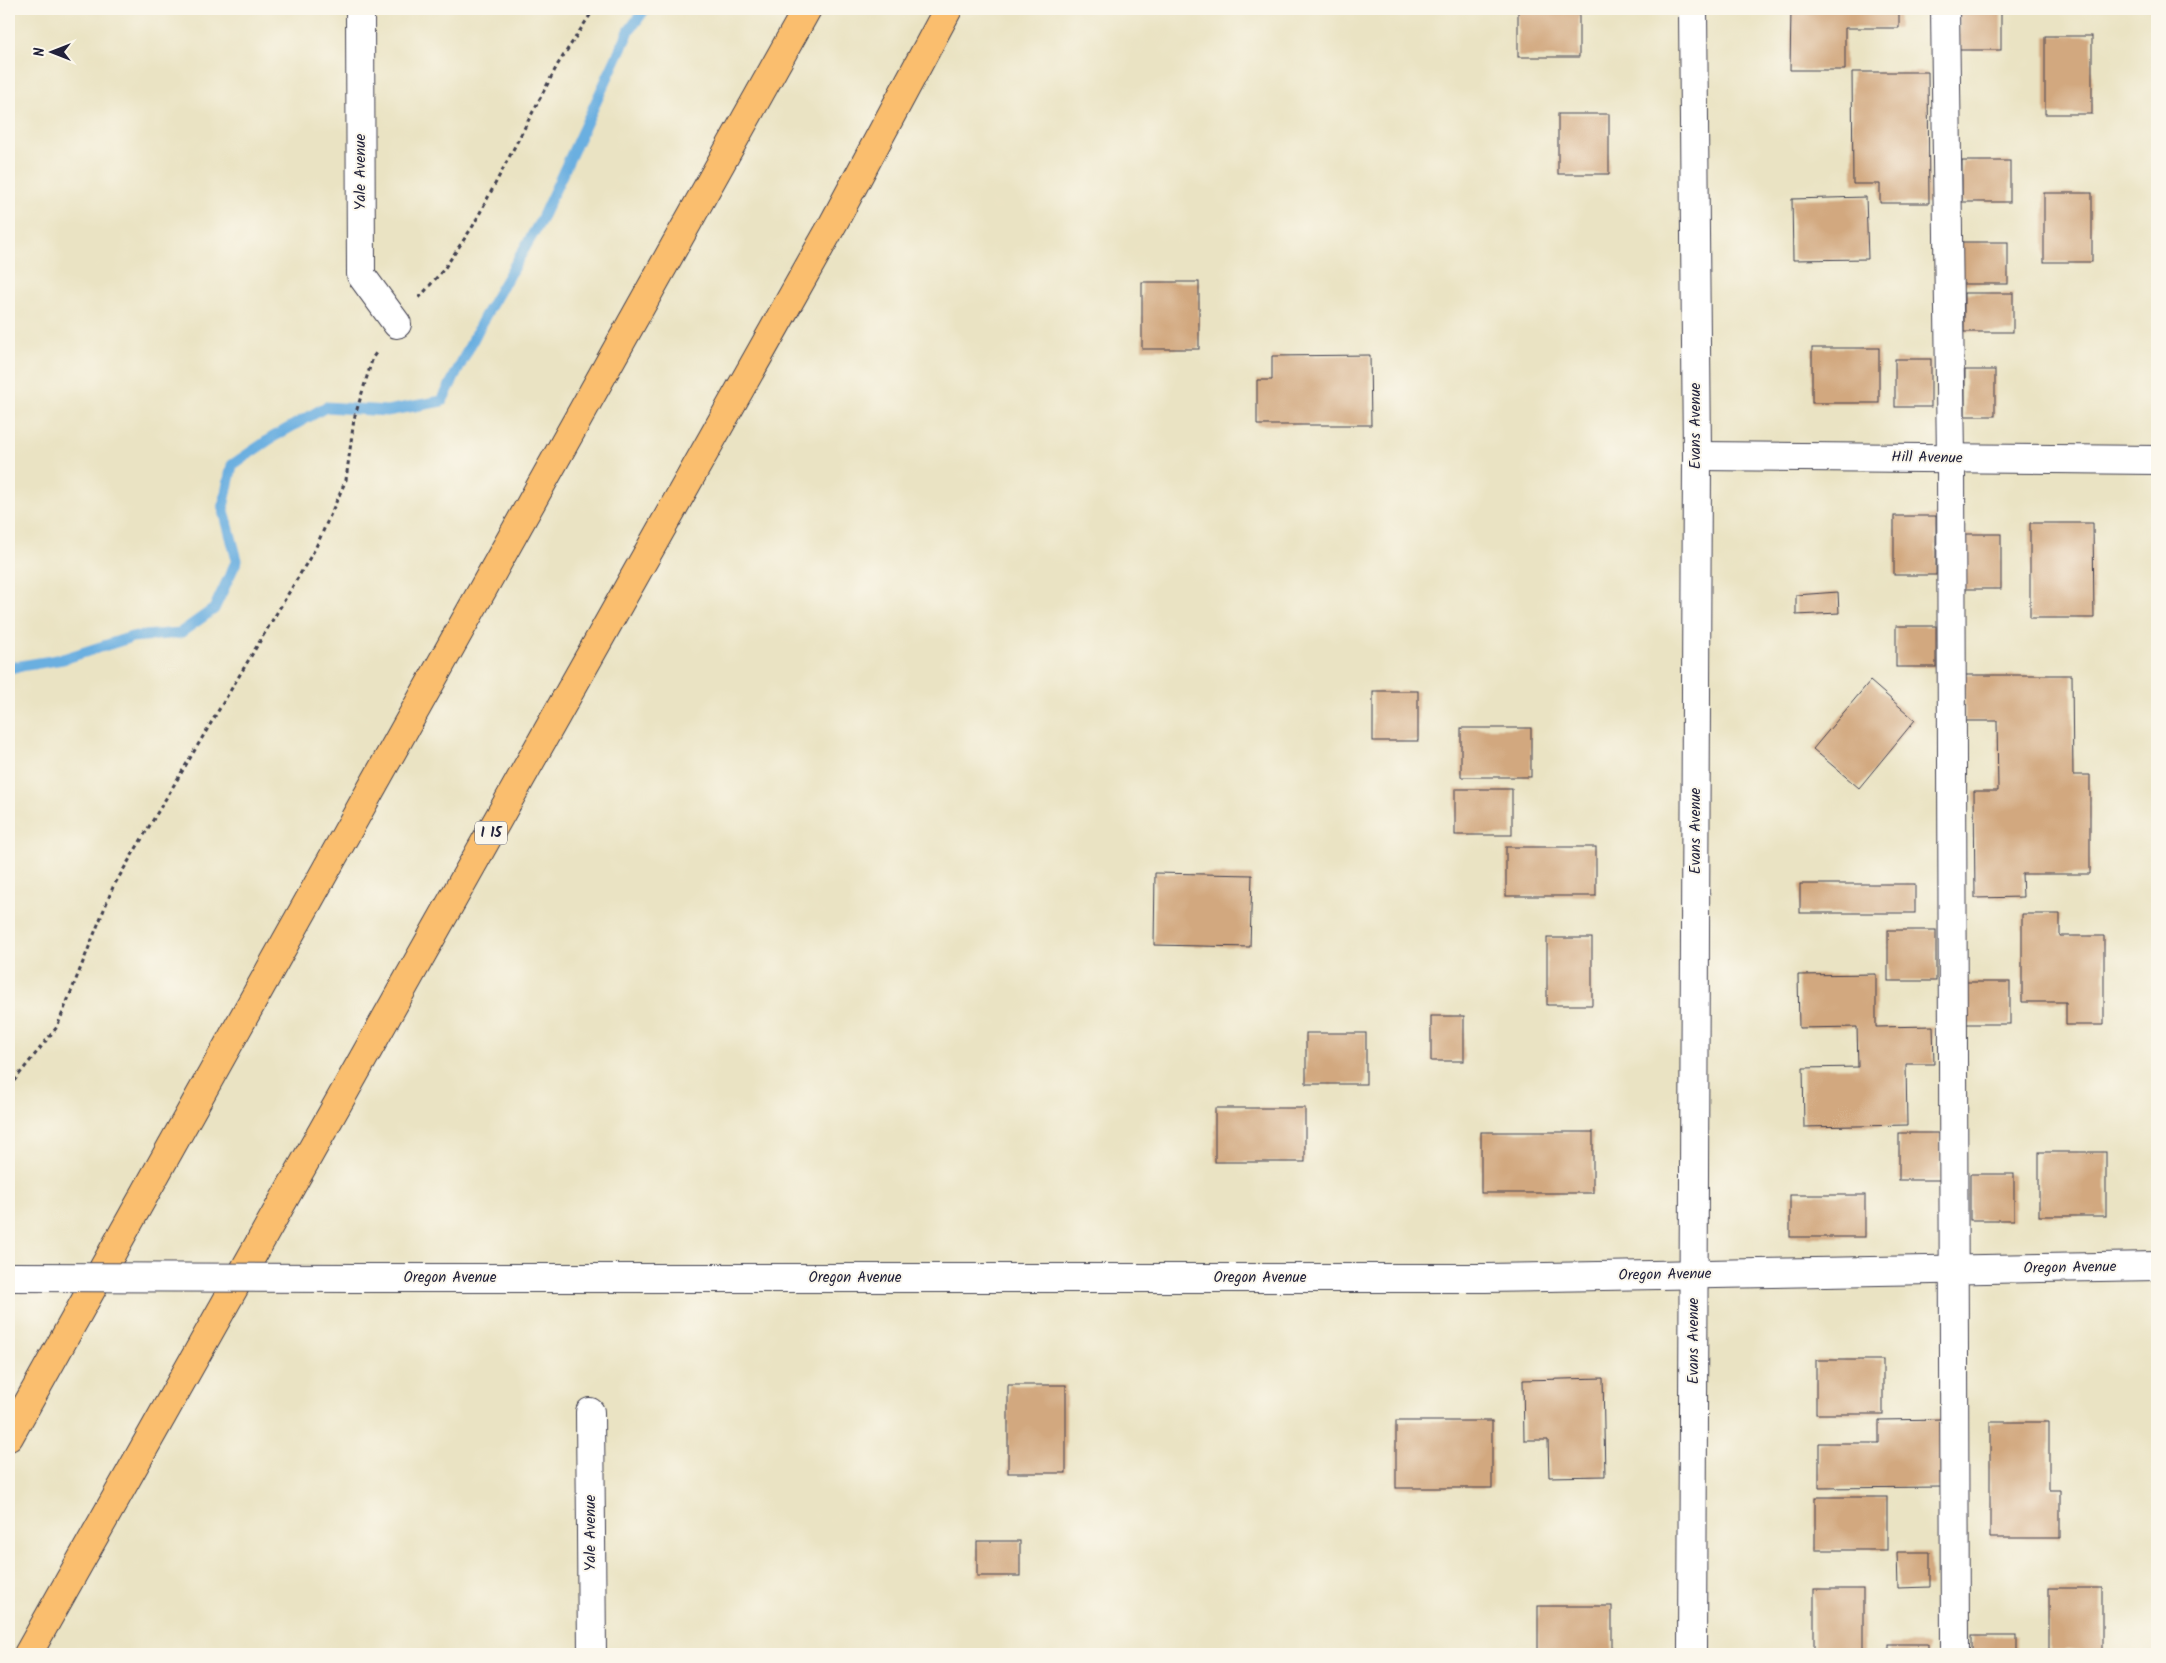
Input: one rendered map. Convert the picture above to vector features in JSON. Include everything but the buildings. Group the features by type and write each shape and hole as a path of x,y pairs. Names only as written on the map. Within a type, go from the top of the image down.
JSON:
{"highway":[{"path":"9,1437 806,9"},
{"name":"I 15","path":"28,1654 830,231 948,9"}],"street":[{"name":"Yale Avenue","path":"360,9 361,275 397,324"},
{"name":"Evans Avenue","path":"1692,1654 1697,456 1693,9"},
{"path":"1944,9 1951,458 1955,1654"},
{"name":"Hill Avenue","path":"1697,456 2157,460"},
{"name":"Oregon Avenue","path":"9,1276 362,1278 1485,1278 2157,1266"},
{"name":"Yale Avenue","path":"590,1412 592,1654"}],"path":[{"path":"9,1087 57,1027 114,887 315,549 346,480 354,419 373,358 397,324 444,268 473,226 558,64 594,9"}],"waterway":[{"path":"9,668 63,659 132,637 180,633 214,609 237,560 223,507 232,465 273,437 326,407 387,411 442,401 485,316 541,220 629,31 645,9"}]}
